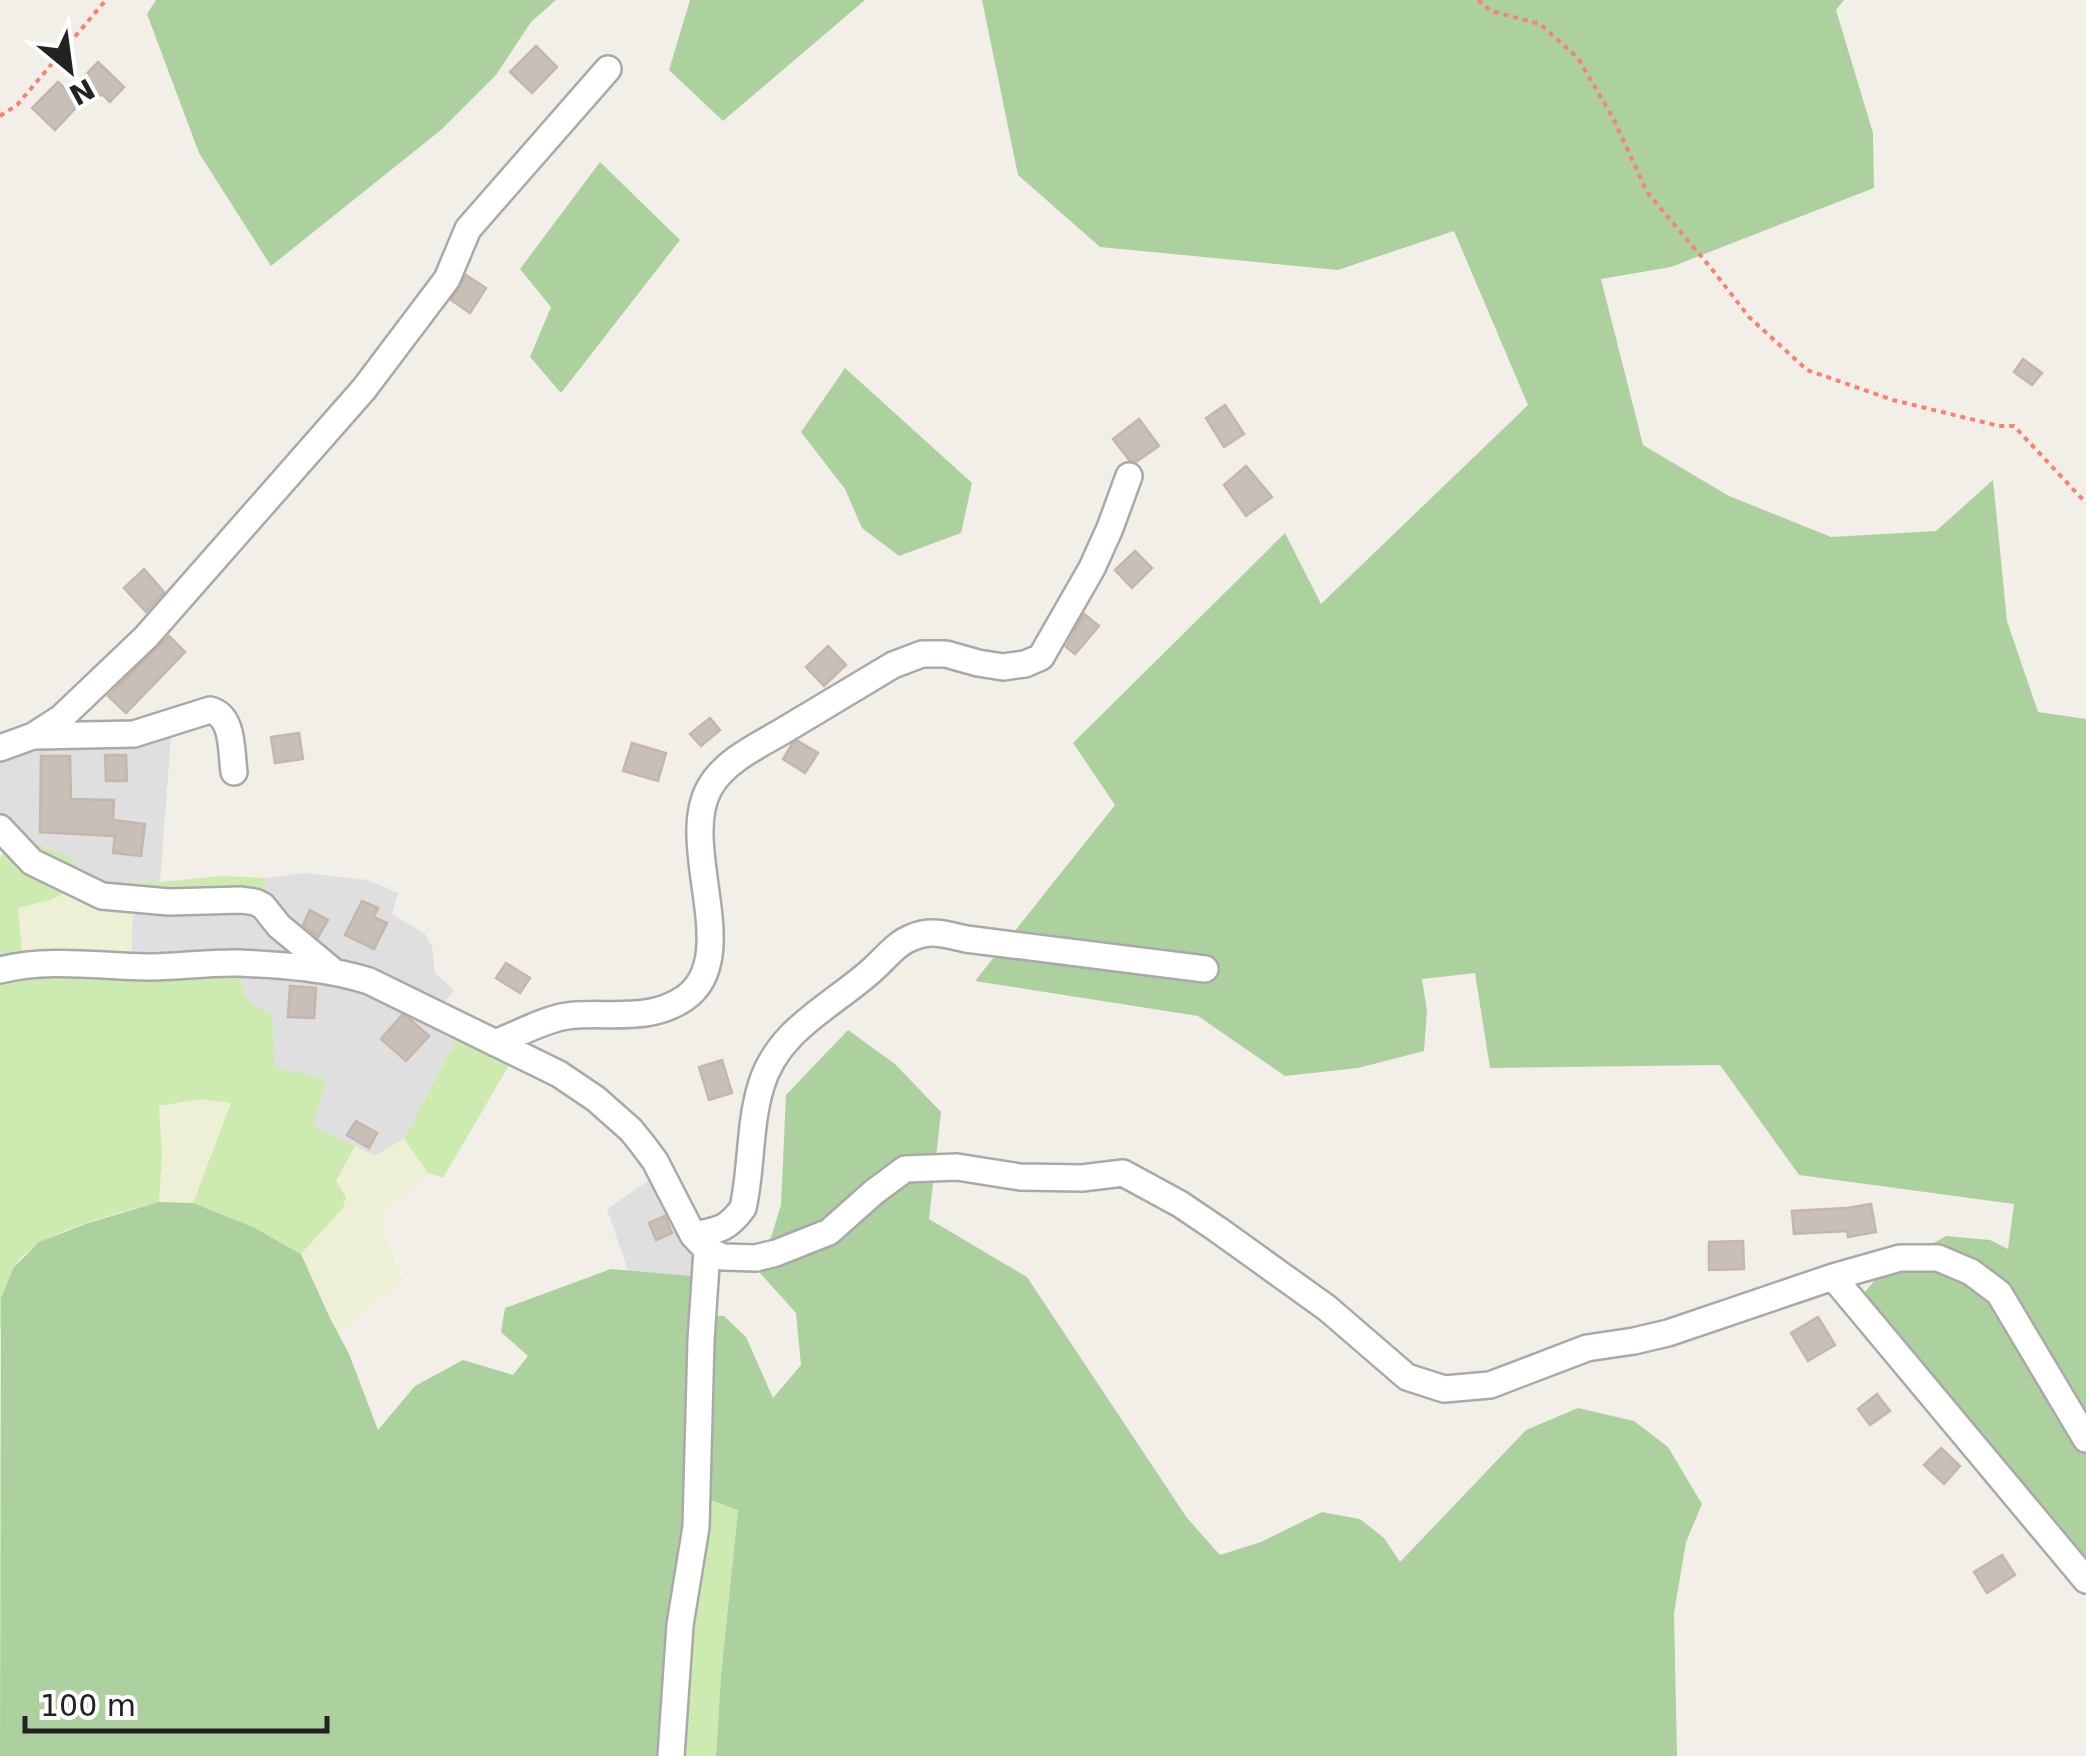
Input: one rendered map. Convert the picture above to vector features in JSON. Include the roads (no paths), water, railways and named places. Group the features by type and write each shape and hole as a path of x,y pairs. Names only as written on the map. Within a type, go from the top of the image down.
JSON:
{"street":[{"path":"0,748 33,736 60,718 146,637 364,389 447,279 468,229 608,69"},
{"path":"495,1043 564,1016 637,1015 664,1009 686,998 701,982 712,956 700,824 700,811 710,786 733,761 893,665 922,654 946,654 1004,667 1041,658 1092,568 1129,476"},
{"path":"33,736 134,734 210,710 218,712 226,723 234,772"},
{"path":"0,828 32,862 102,896 170,902 255,902 333,971"},
{"path":"700,1242 723,1229 742,1208 761,1084 776,1053 810,1017 902,942 924,933 939,933 1206,970"},
{"path":"0,970 55,962 167,967 237,963 333,971 370,981 559,1074 596,1099 631,1130 700,1242 724,1258 756,1258 829,1232 905,1169 957,1168 1020,1177 1082,1178 1123,1173 1217,1228 1326,1308 1406,1377 1444,1390 1490,1385 1587,1348 1668,1334 1833,1276 1900,1258 1938,1258 1971,1272 1999,1293 2086,1438"},
{"path":"672,1756 680,1625 696,1527 700,1242"},
{"path":"1833,1276 2086,1580"}]}
